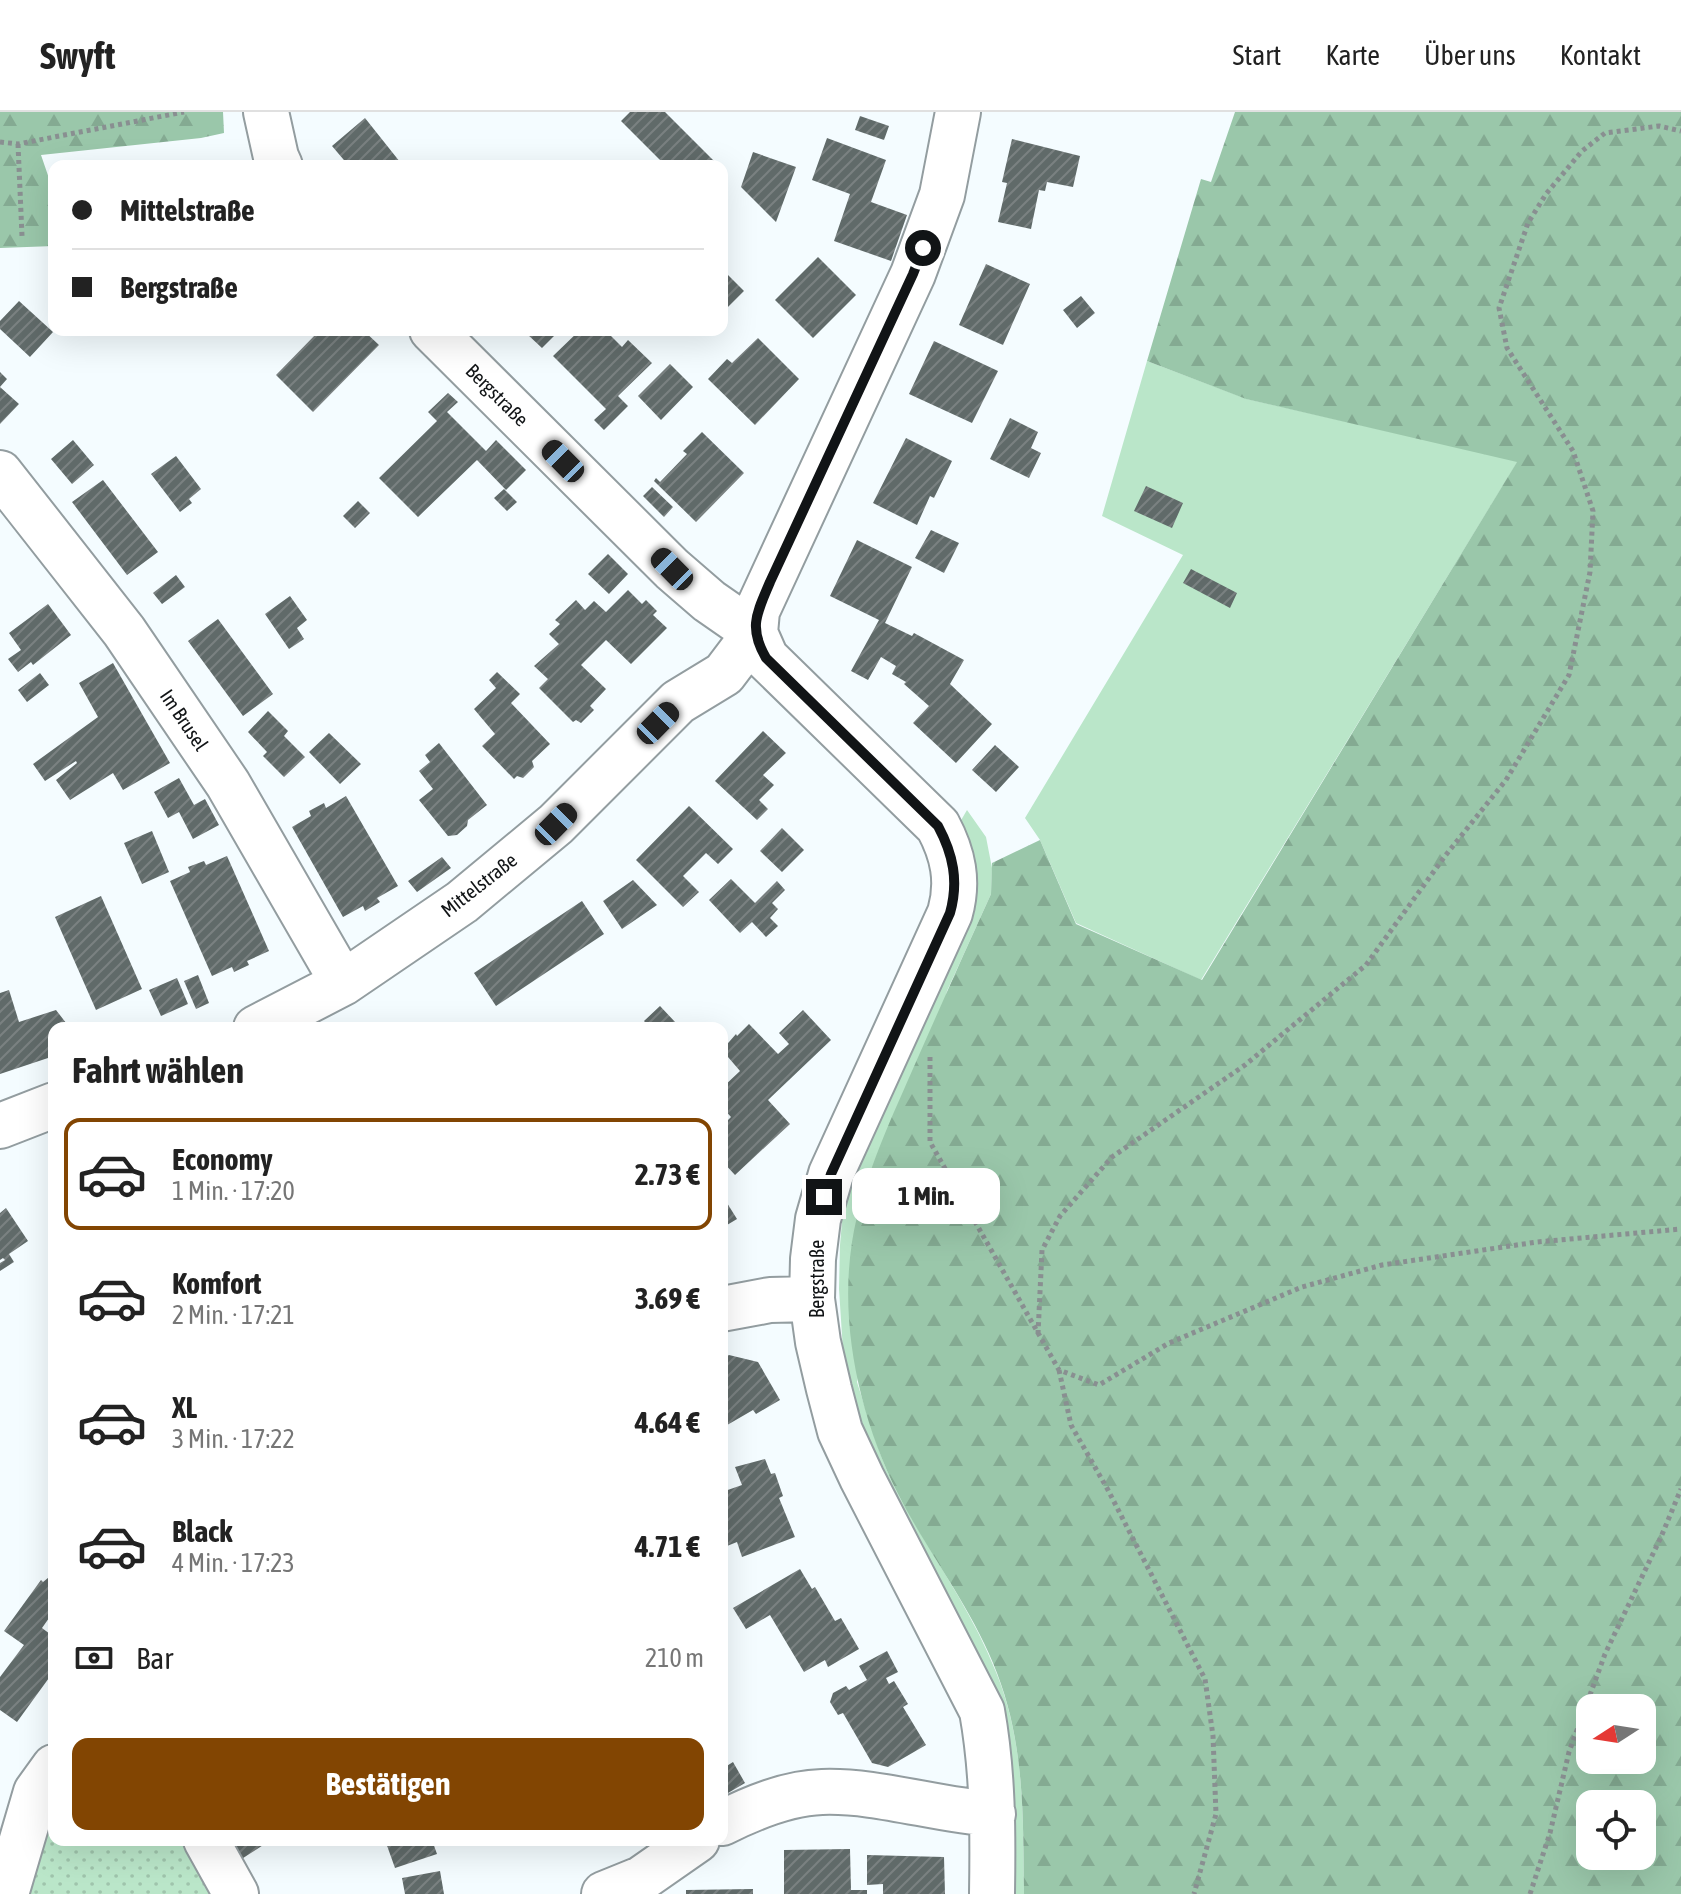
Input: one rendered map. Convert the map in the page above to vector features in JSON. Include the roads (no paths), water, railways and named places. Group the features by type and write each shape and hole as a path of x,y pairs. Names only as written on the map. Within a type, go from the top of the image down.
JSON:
{"street":[{"path":"266,112 278,160"},
{"name":"Mittelstraße","path":"268,1022 343,983 462,902 556,824 678,702 724,674 755,633 757,611 913,274 942,195 958,112"},
{"name":"Bergstraße","path":"438,336 672,569 709,601 755,633 766,658 938,826 949,846 955,895 950,913 831,1174 818,1219 812,1299 818,1342 840,1431 982,1711 989,1753 993,1814 992,1894"},
{"name":"Im Brusel","path":"0,473 124,631 228,784 343,983"},
{"path":"0,1126 48,1107"},
{"path":"728,1308 770,1300 812,1299"},
{"path":"6,1894 36,1792 48,1775"},
{"path":"728,1820 778,1799 818,1792 856,1793 955,1811 993,1814"},
{"path":"209,1846 236,1894"},
{"path":"604,1894 641,1879 688,1846"}]}
